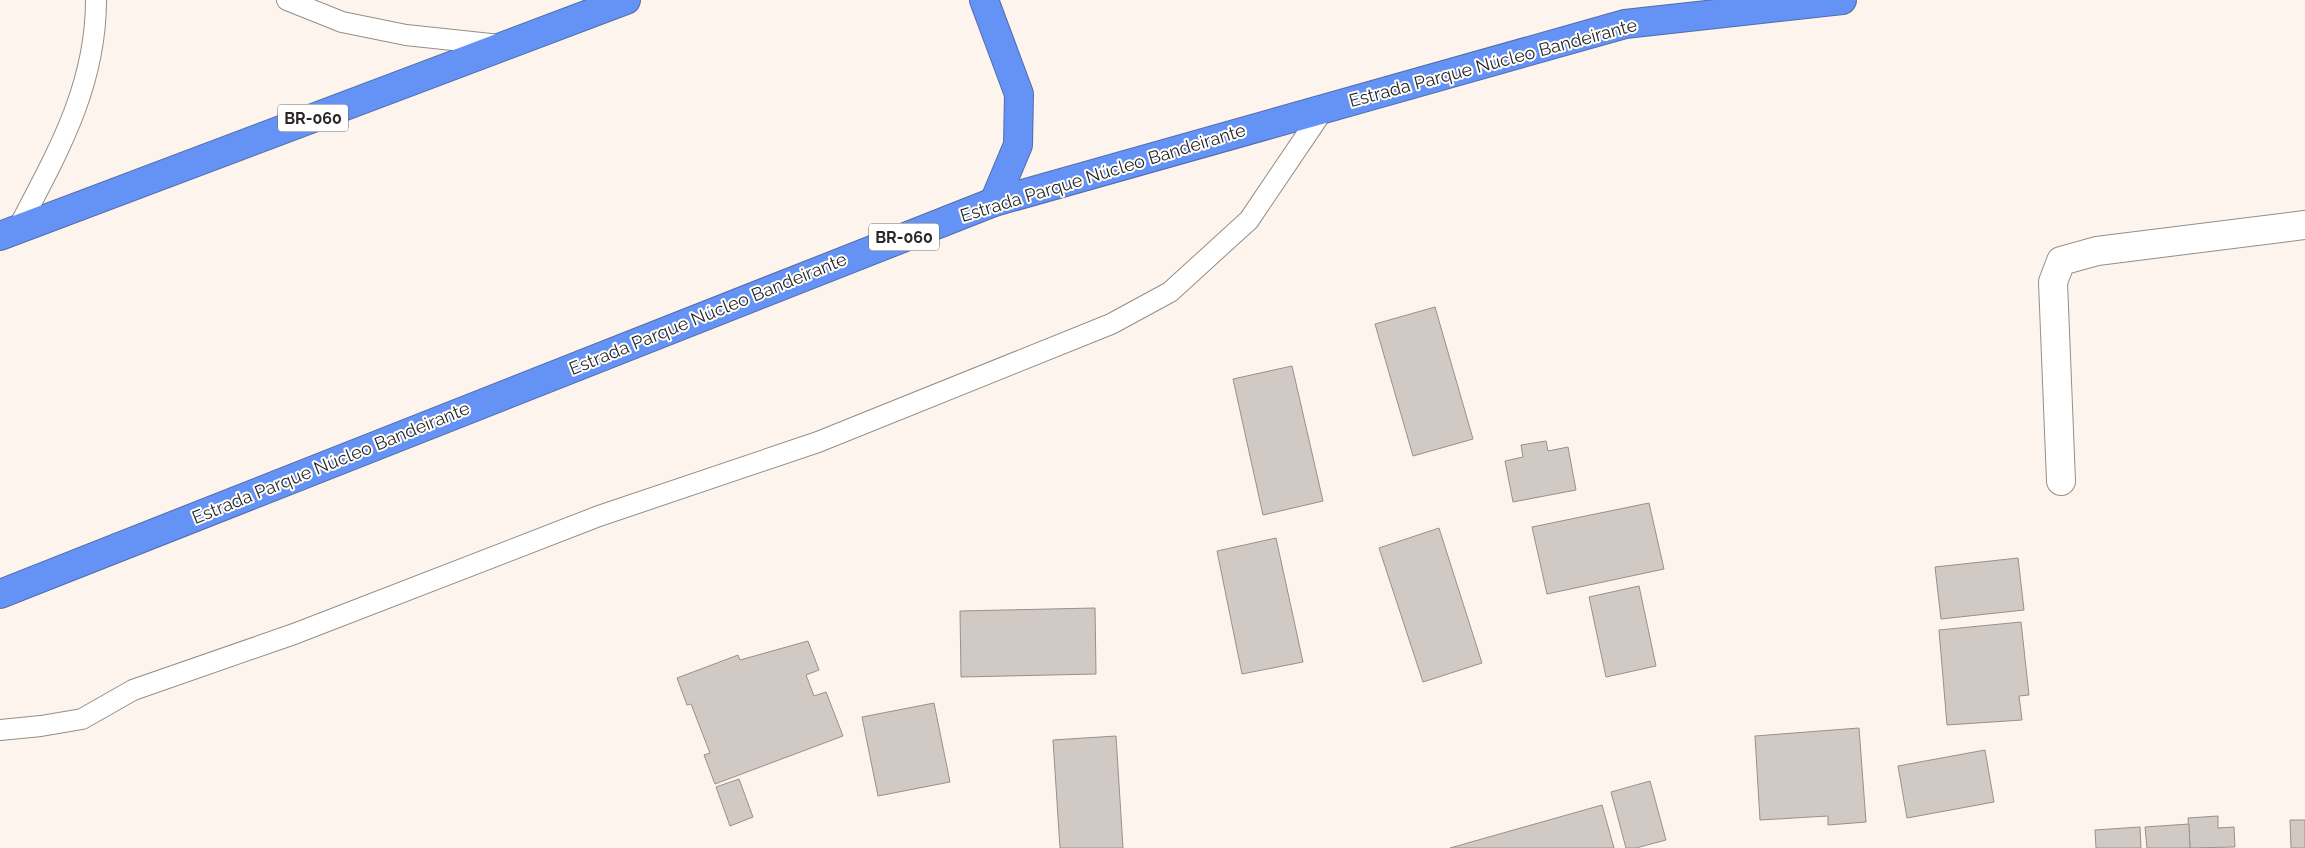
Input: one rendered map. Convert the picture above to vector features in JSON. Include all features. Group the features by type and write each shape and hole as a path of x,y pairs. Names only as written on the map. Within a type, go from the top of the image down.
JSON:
{"highway":[{"name":"BR-060","path":"8,233 626,0"},
{"path":"984,0 1019,94 1018,145 994,202"},
{"name":"Estrada Parque Núcleo Bandeirante","path":"0,594 994,202 1625,24 1842,0"}],"street":[{"path":"2061,481 2052,282 2061,261 2098,251 2305,225"}],"lane":[{"path":"8,233 64,140 84,88 96,25 96,0"},
{"path":"287,0 342,22 406,35 505,46"},
{"path":"0,730 82,719 133,690 294,634 599,516 818,442 1111,324 1170,292 1249,220 1324,109"}],"building":[{"path":"1435,307 1473,439 1413,456 1375,324"},
{"path":"1292,366 1323,501 1263,515 1233,379"},
{"path":"1546,441 1548,451 1568,447 1576,490 1513,502 1505,461 1523,457 1521,445"},
{"path":"1649,503 1664,569 1547,594 1532,527"},
{"path":"1439,528 1482,663 1423,682 1379,548"},
{"path":"1276,538 1303,662 1242,674 1217,551"},
{"path":"2018,558 2024,610 1941,619 1935,567"},
{"path":"1639,586 1656,666 1606,677 1589,597"},
{"path":"1095,608 1096,674 961,677 960,611"},
{"path":"2021,622 2029,695 2019,696 2022,720 1947,725 1939,630"},
{"path":"808,641 819,670 806,675 814,696 826,692 843,736 715,784 704,755 710,753 691,704 687,705 677,678 738,655 740,660"},
{"path":"934,703 950,782 878,796 862,717"},
{"path":"1859,728 1866,822 1828,825 1828,816 1760,820 1755,736"},
{"path":"1116,736 1123,848 1060,848 1053,740"},
{"path":"1985,750 1994,802 1907,818 1898,766"},
{"path":"739,779 753,817 730,826 716,787"},
{"path":"1650,781 1666,840 1636,848 1626,848 1611,792"},
{"path":"1602,805 1614,848 1450,848"},
{"path":"2218,816 2218,828 2234,827 2235,847 2190,848 2188,818"},
{"path":"2290,820 2305,820 2305,848 2291,848"},
{"path":"2189,824 2190,848 2147,848 2145,827"},
{"path":"2140,827 2141,848 2096,848 2095,830"}]}
